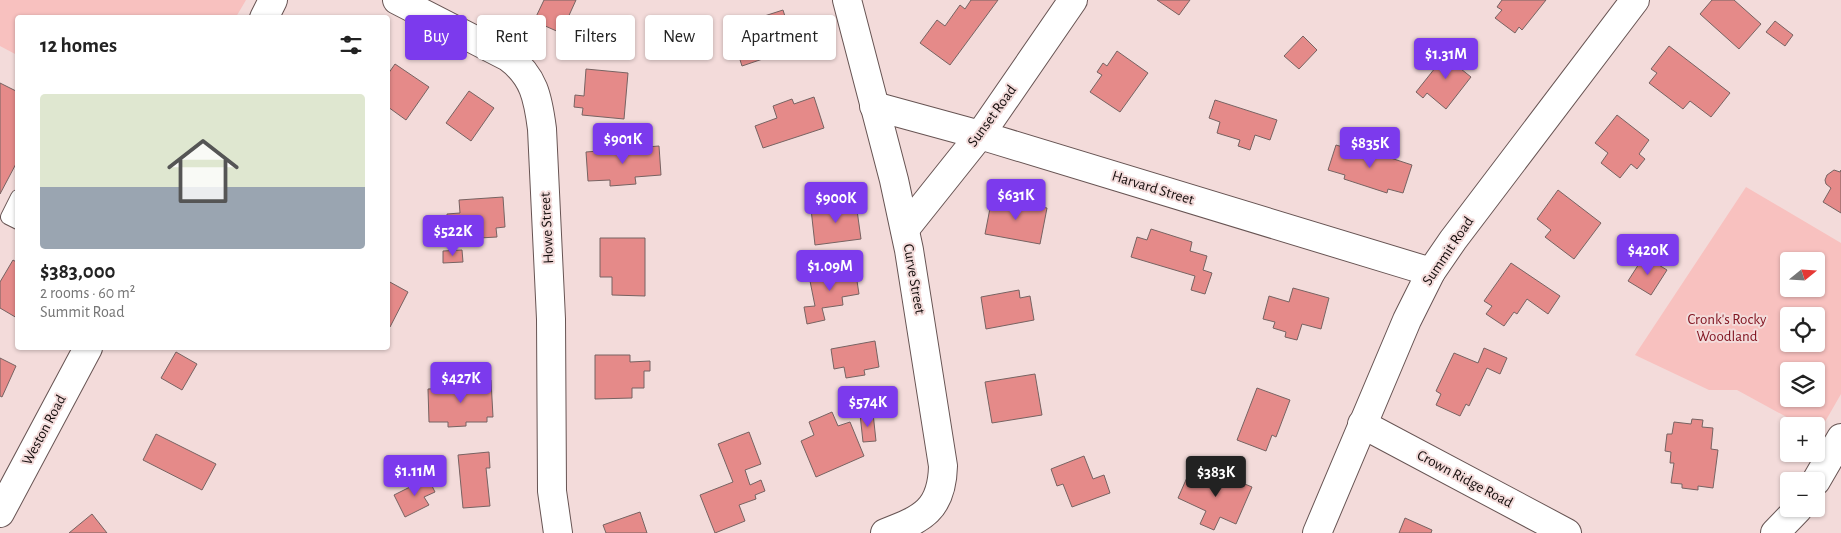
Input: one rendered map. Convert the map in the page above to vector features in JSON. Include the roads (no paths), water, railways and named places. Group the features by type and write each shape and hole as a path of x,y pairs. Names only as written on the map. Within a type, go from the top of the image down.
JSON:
{"street":[{"path":"266,15 273,0"},
{"name":"Howe Street","path":"397,0 508,57 523,70 533,86 542,129 551,319 553,498 558,533"},
{"name":"Curve Street","path":"847,0 905,228 914,272 942,456 943,477 939,496 927,512 908,524 885,533"},
{"name":"Sunset Road","path":"905,228 980,135 1073,0"},
{"name":"Summit Road","path":"1317,533 1407,320 1431,272 1453,240 1634,0"},
{"name":"Harvard Street","path":"874,106 980,135 1431,272"},
{"name":"Weston Road","path":"0,513 87,350"},
{"name":"Crown Ridge Road","path":"1362,424 1567,533"},
{"path":"1821,472 1841,438"},
{"path":"1776,533 1791,517"}],"lane":[{"path":"15,203 8,217 15,220"}],"park label":[{"name":"Cronk's Rocky Woodland","path":"1727,328"}]}
